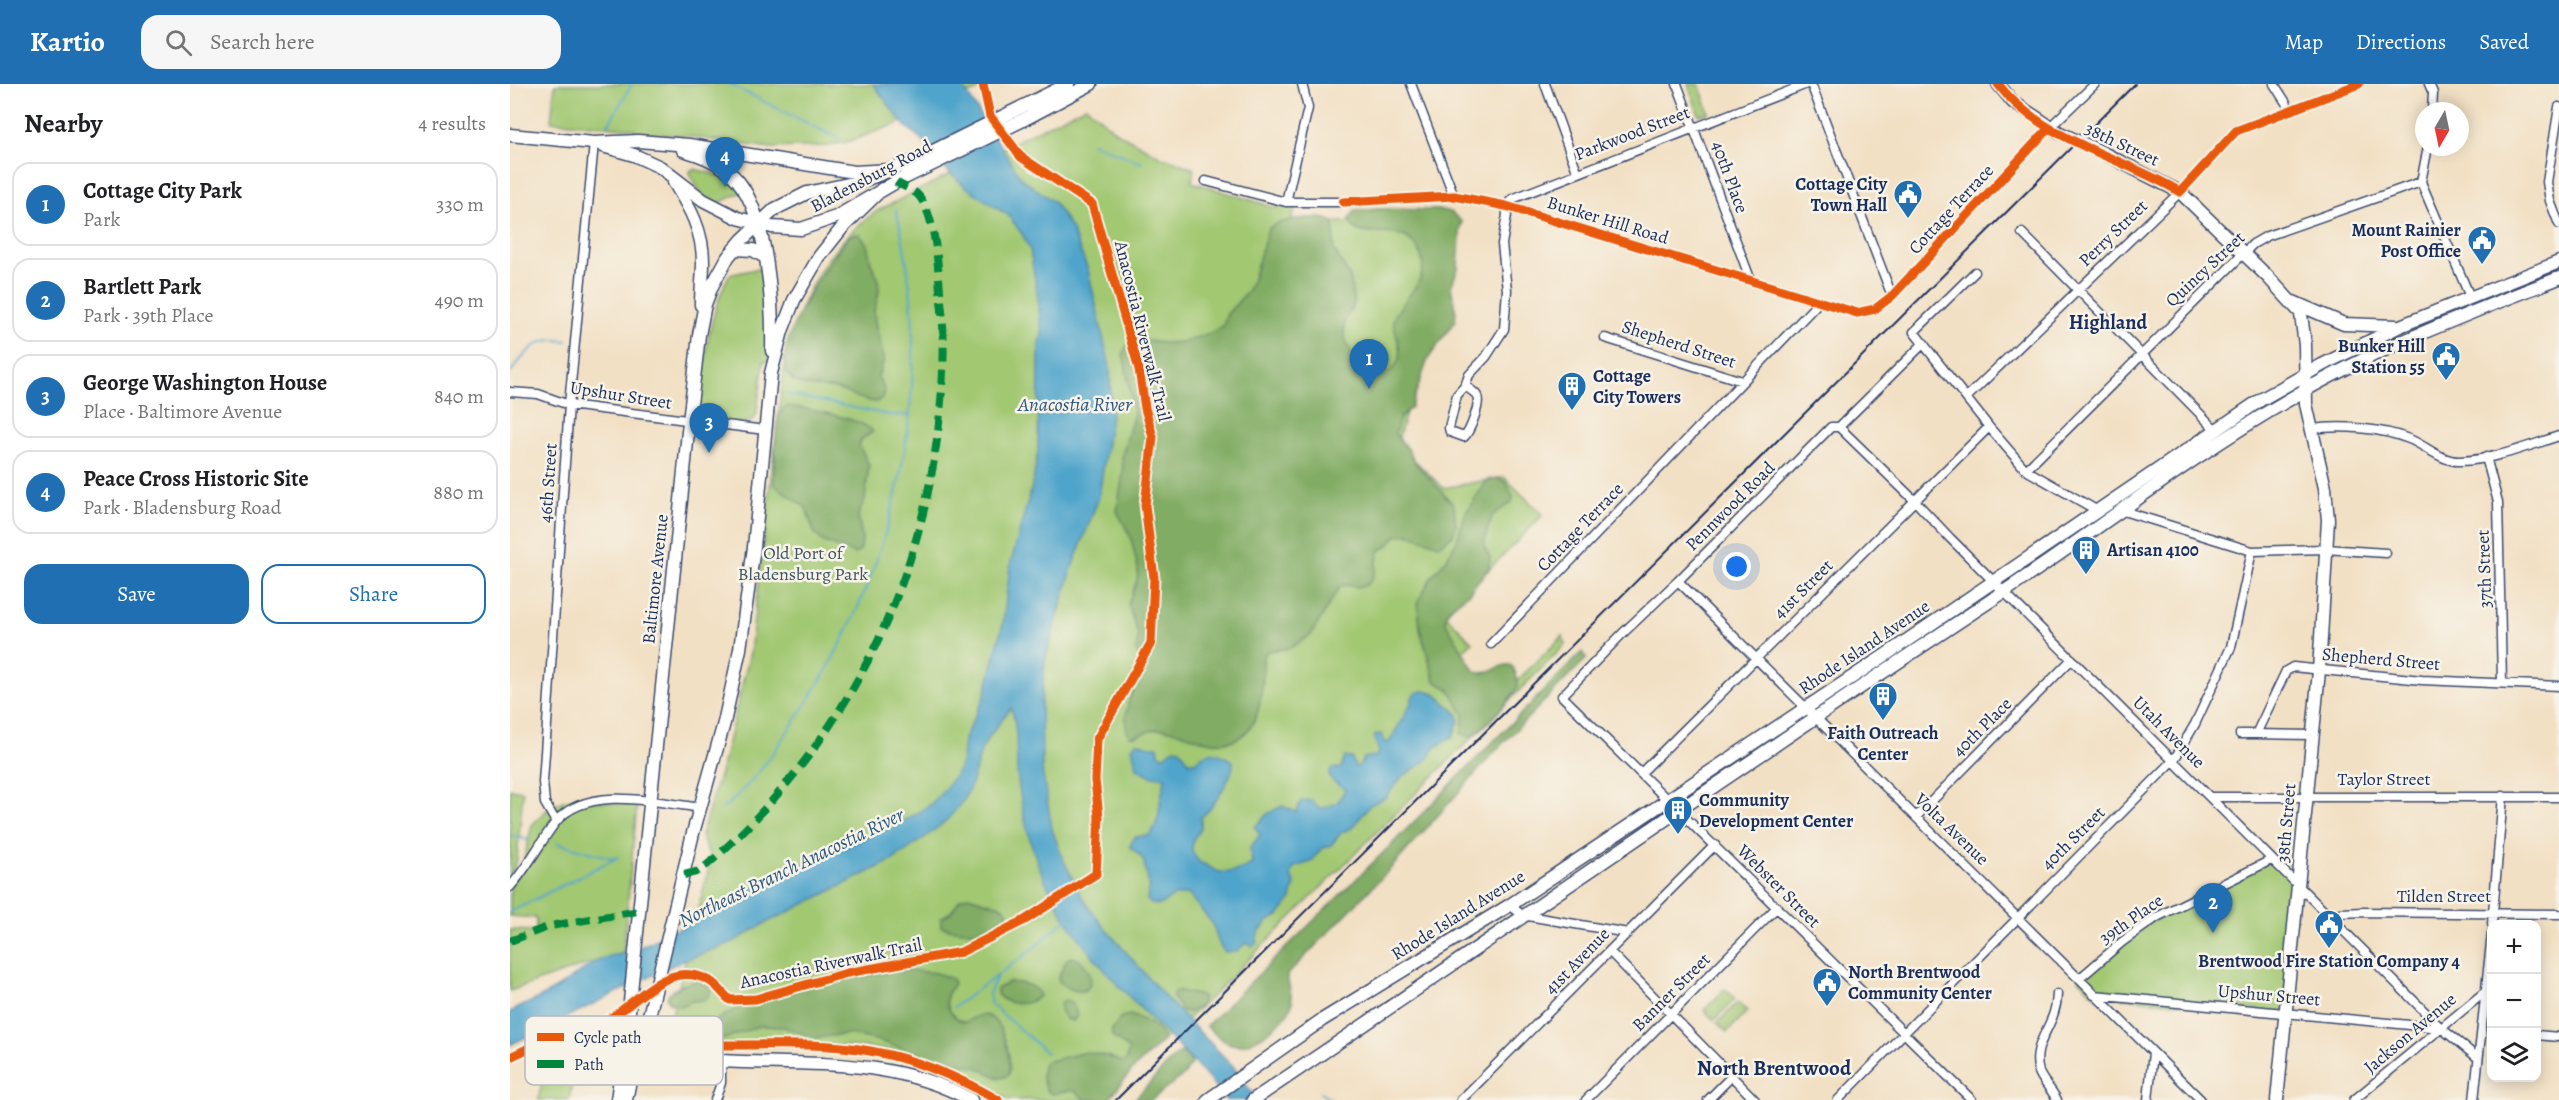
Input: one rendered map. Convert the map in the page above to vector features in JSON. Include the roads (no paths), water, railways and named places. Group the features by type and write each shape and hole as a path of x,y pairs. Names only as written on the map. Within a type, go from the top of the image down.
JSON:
{"main road":[{"name":"Bladensburg Road","path":"1002,124 1068,84"},
{"name":"Bladensburg Road","path":"594,143 634,155 669,173 713,206 759,224 787,230 809,228 836,217 882,189 910,168 1091,84"},
{"name":"38th Street","path":"1998,84 2013,102 2054,130 2180,192 2293,302 2310,328 2311,359 2306,374 2305,391 2325,488 2328,520 2319,671 2277,1100"},
{"path":"510,135 594,143"},
{"name":"Bladensburg Road","path":"594,143 638,141 689,145 845,171 910,168"},
{"path":"649,1016 700,808 724,723 740,649 754,547 771,374 772,314 759,224 743,188 724,168 696,154 652,143"},
{"name":"Baltimore Avenue","path":"629,1016 689,422 701,322 712,286 734,249 775,209 798,196 862,181 891,170"},
{"path":"669,173 693,213 701,237 703,262 701,322"},
{"path":"771,374 790,311 812,267 834,237 882,189"},
{"path":"734,249 753,250 765,257"},
{"name":"Rhode Island Avenue","path":"1256,1098 1678,810 1994,581 2262,399 2400,326 2559,262"},
{"name":"Rhode Island Avenue","path":"1208,1100 1322,1020 1510,905 1666,801 2005,592 2120,510 2305,391 2368,358 2559,278"},
{"path":"2293,302 2344,324 2400,326"},
{"path":"723,1061 872,1067 915,1076 971,1100"},
{"name":"Baltimore Avenue","path":"617,1100 625,1090"}],"street":[{"path":"1286,202 1308,108 1302,84"},
{"path":"1411,84 1454,196"},
{"path":"1545,84 1577,171"},
{"name":"40th Place","path":"1677,84 1751,281"},
{"path":"1809,84 1892,296"},
{"name":"Parkwood Street","path":"1506,206 1512,199 1577,171 1809,84"},
{"name":"Cottage Terrace","path":"1857,313 1875,309 1892,296 2054,130 2095,84"},
{"path":"2274,84 2290,109"},
{"name":"Perry Street","path":"1967,398 2180,192 2236,131 2359,84"},
{"path":"2559,107 2547,182 2550,201 2559,224"},
{"name":"46th Street","path":"556,822 545,803 543,782 570,405 594,143"},
{"path":"2426,156 2421,182 2470,297"},
{"name":"Bunker Hill Road","path":"1206,181 1286,202 1343,202 1454,196 1506,206 1818,303 1857,313"},
{"name":"Quincy Street","path":"2026,470 2243,253 2267,236 2421,182"},
{"path":"1465,386 1477,395 1478,401 1469,433 1464,437 1450,432 1449,428 1457,395 1465,386 1469,375 1486,357 1504,329 1507,290 1502,244 1507,215 1506,206"},
{"path":"2022,233 2216,430"},
{"path":"1975,272 1914,332 2026,470 2098,511"},
{"name":"Cottage Terrace","path":"1491,644 1818,303"},
{"name":"Shepherd Street","path":"1605,338 1742,381"},
{"name":"Pennwood Road","path":"1562,696 1831,427 1839,427 1924,343"},
{"name":"Upshur Street","path":"510,392 538,394 570,405 765,430"},
{"name":"Utah Avenue","path":"1839,427 2441,1028 2478,1058"},
{"name":"41st Street","path":"1641,773 1989,427"},
{"path":"2312,429 2348,429 2395,435 2410,439 2436,454 2458,462 2486,457 2559,436"},
{"name":"37th Street","path":"2486,457 2498,502 2502,682"},
{"path":"2120,510 2252,551 2325,549 2386,553"},
{"name":"40th Street","path":"1839,1100 2174,760 2195,724 2231,647 2252,551"},
{"name":"Volta Avenue","path":"1678,581 1755,660 2018,916 2079,980 2201,1100"},
{"name":"40th Place","path":"1916,817 2072,659"},
{"name":"Shepherd Street","path":"2256,734 2286,671 2293,668 2422,680 2559,686"},
{"name":"Webster Street","path":"1562,696 1972,1100"},
{"path":"2240,734 2313,735"},
{"path":"2492,920 2503,796"},
{"name":"Taylor Street","path":"2210,797 2559,797"},
{"path":"510,887 556,822 570,810 594,800 610,798 700,808"},
{"name":"41st Avenue","path":"1461,1100 1715,845"},
{"name":"39th Place","path":"2079,980 2122,942 2157,916 2271,860"},
{"path":"1510,905 1522,915 1628,933"},
{"name":"Banner Street","path":"1586,1100 1777,907"},
{"name":"Tilden Street","path":"2330,916 2340,913 2364,912 2559,914"},
{"path":"1610,952 1755,1100"},
{"path":"2474,1100 2478,1058 2487,1030 2488,974"},
{"name":"Jackson Avenue","path":"2354,1100 2486,991"},
{"path":"2057,994 2055,1014 2037,1050 2039,1073 2057,1100"},
{"name":"Upshur Street","path":"2094,995 2441,1028"},
{"path":"2541,1035 2559,1037"},
{"path":"2148,1100 2154,1053"},
{"path":"1708,1100 1732,1076"},
{"path":"715,1100 720,1085"}],"water":[{"name":"Anacostia River","path":"873,84 961,84 1021,178 1054,202 1071,228 1088,270 1110,367 1111,415 1099,497 1073,565 1045,660 1041,704 1042,769 1052,829 1063,859 1082,897 1100,922 1166,998 1232,1065 1257,1100 1226,1100 1203,1072 1096,960 1068,922 1045,880 1028,831 1018,780 1016,734 1011,708 981,751 971,785 963,801 948,819 893,860 764,924 731,943 677,963 569,1016 525,1016 525,1038 510,1045 510,1012 557,988 598,961 625,954 678,929 749,890 911,817 931,804 958,771 964,739 985,695 1003,623 1010,566 1033,482 1038,450 1039,347 1042,334 1030,250 1022,234 1008,215 967,188 941,165 920,138 903,124"},
{"path":"1424,691 1435,694 1457,713 1459,720 1453,736 1436,747 1426,761 1402,777 1385,798 1370,805 1352,828 1341,833 1331,845 1321,849 1311,862 1294,867 1291,876 1295,884 1291,899 1279,916 1268,921 1258,933 1256,944 1252,946 1246,943 1237,951 1225,952 1220,946 1212,923 1188,894 1174,896 1159,905 1151,904 1147,900 1149,885 1143,859 1130,846 1135,837 1150,835 1155,826 1165,777 1151,776 1137,768 1132,748 1136,742 1158,746 1159,753 1163,757 1175,748 1180,749 1189,762 1195,762 1212,752 1233,761 1233,767 1222,791 1201,817 1201,828 1193,840 1192,851 1199,862 1217,871 1230,872 1252,864 1250,848 1260,835 1255,827 1267,814 1282,806 1296,812 1301,801 1312,800 1320,809 1337,803 1345,790 1332,780 1329,775 1331,769 1341,768 1345,757 1352,758 1355,767 1359,766 1364,758 1376,756 1379,751 1375,735 1382,734 1385,743 1390,741 1413,696"}],"waterway":[{"path":"608,125 632,84"},
{"path":"729,84 841,140"},
{"path":"1092,143 1142,163"},
{"path":"722,809 743,790 770,757 829,665 859,604 883,541 900,476 910,410 913,343 908,276 896,210"},
{"path":"510,373 533,346 547,341 567,341"},
{"path":"786,394 889,415 910,415"},
{"path":"510,835 528,840"},
{"path":"557,843 615,859"},
{"path":"510,912 618,857"},
{"path":"954,1007 1025,955 1068,918"},
{"path":"996,978 989,994 991,1004 1047,1053"},
{"path":"1320,1093 1332,1100"}],"railway":[{"path":"1116,1100 2135,84"}],"place":[{"name":"Peace Cross Historic Site","path":"725,187"},
{"name":"Cottage City Town Hall","path":"1908,220"},
{"name":"Mount Rainier Post Office","path":"2482,266"},
{"name":"Bunker Hill Station 55","path":"2446,382"},
{"name":"Cottage City Park","path":"1369,389"},
{"name":"Cottage City Towers","path":"1572,412"},
{"name":"George Washington House","path":"709,453"},
{"name":"Artisan 4100","path":"2086,576"},
{"name":"Faith Outreach Center","path":"1883,722"},
{"name":"Community Development Center","path":"1678,836"},
{"name":"Bartlett Park","path":"2213,933"},
{"name":"Brentwood Fire Station Company 4","path":"2329,950"},
{"name":"North Brentwood Community Center","path":"1827,1008"}],"district":[{"name":"Highland","path":"2108,322"},
{"name":"North Brentwood","path":"1774,1068"}],"park label":[{"name":"Old Port of Bladensburg Park","path":"803,563"}],"water label":[{"name":"Northeast Branch Anacostia River","path":"791,867"}]}
